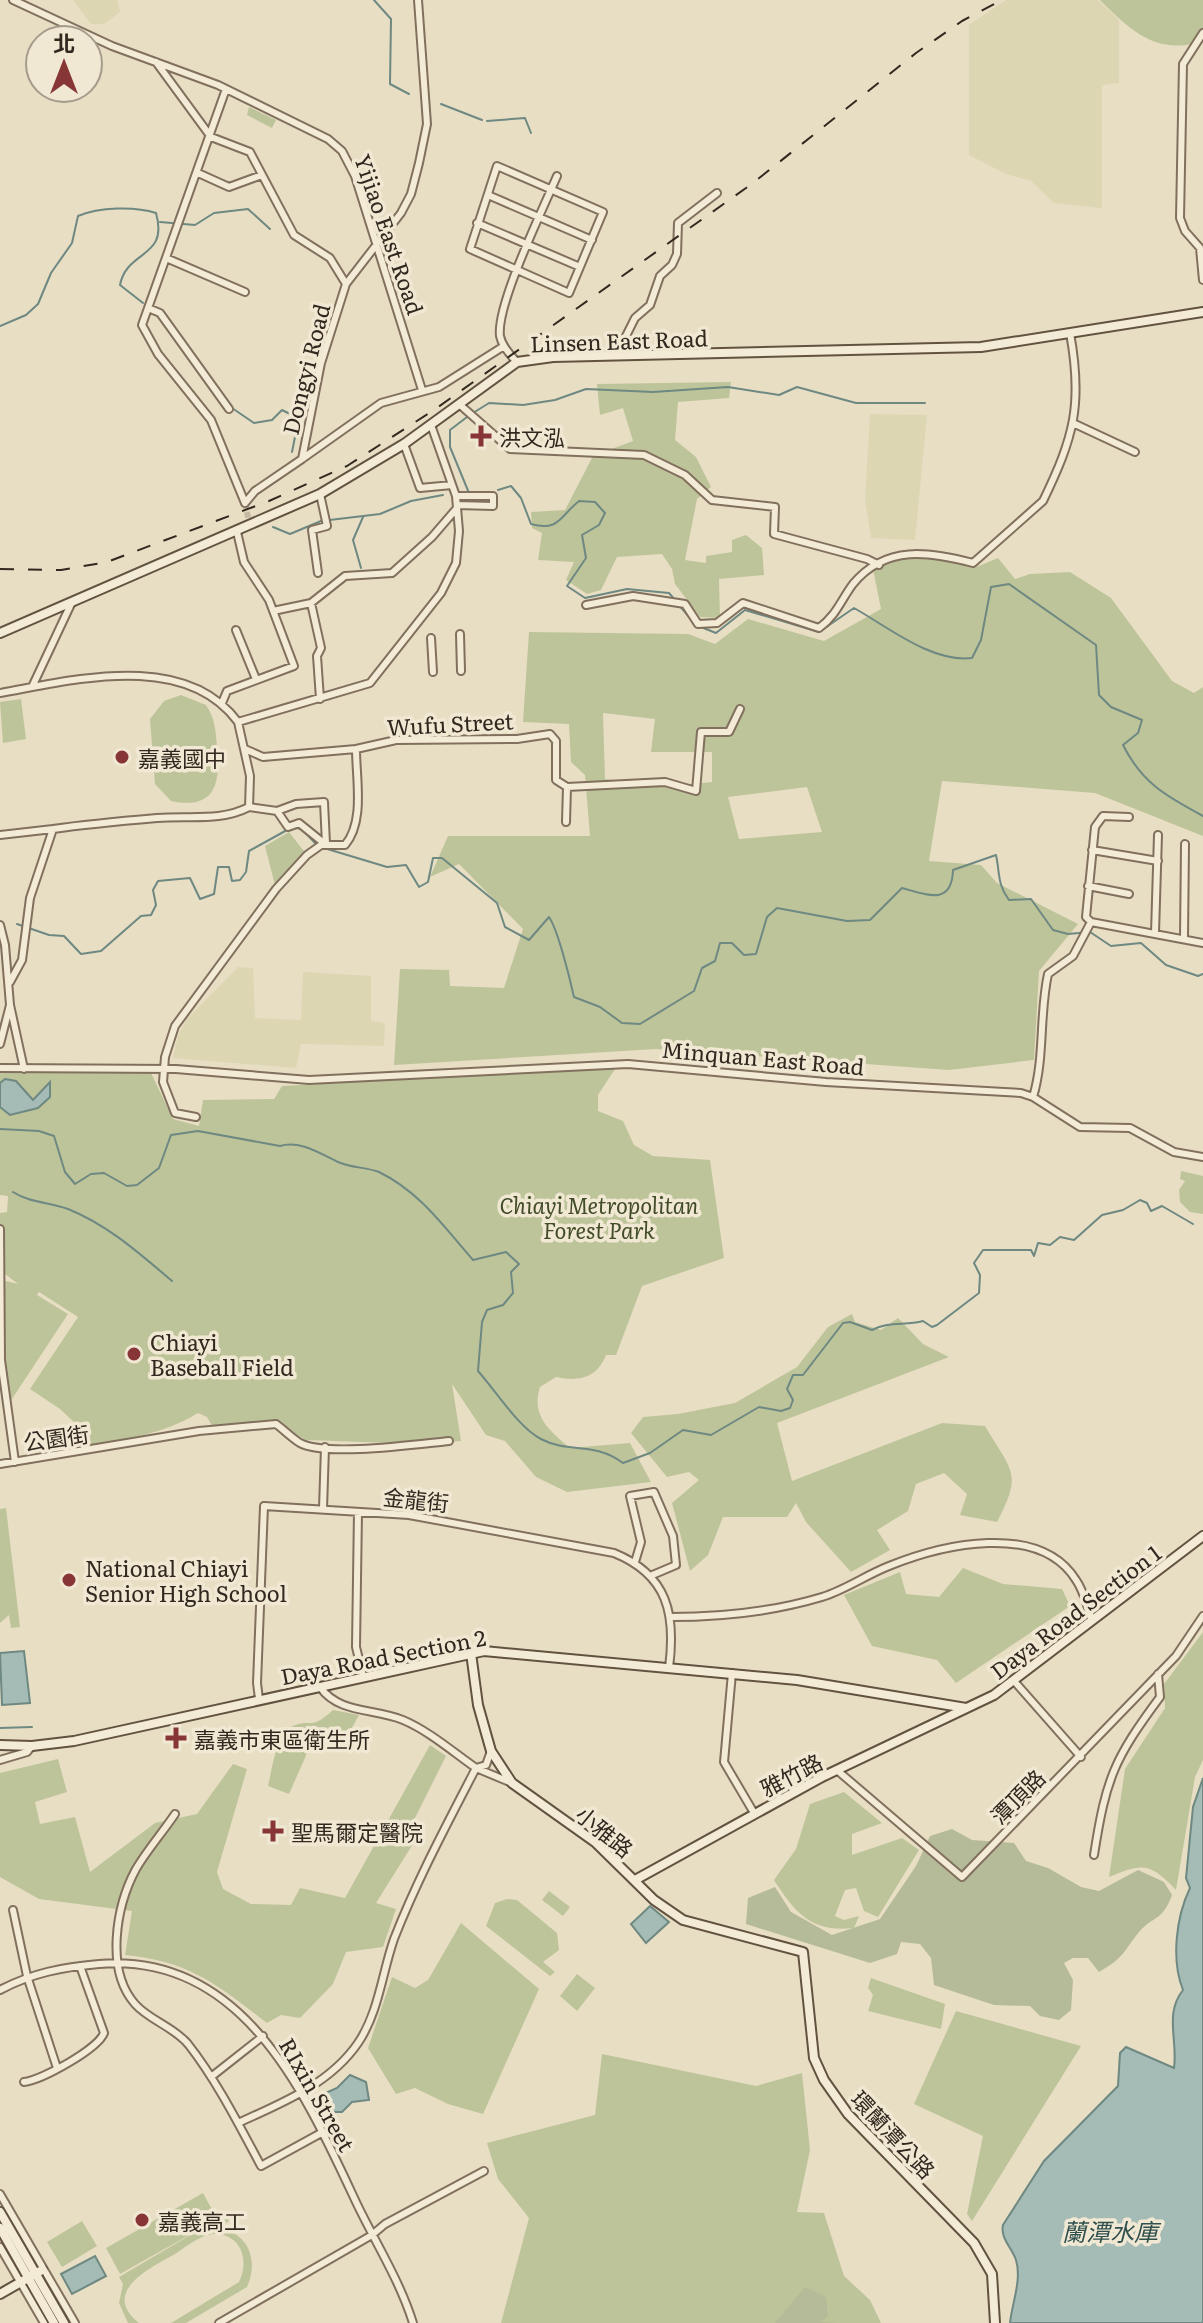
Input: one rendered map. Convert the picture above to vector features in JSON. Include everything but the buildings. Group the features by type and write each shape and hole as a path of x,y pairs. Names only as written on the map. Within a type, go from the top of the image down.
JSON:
{"main road":[{"name":"Linsen East Road","path":"0,633 320,494 404,444 517,362 616,356 981,347 1203,312"},
{"name":"Daya Road Section 1","path":"966,1708 1014,1681 1203,1536"},
{"name":"Daya Road Section 2","path":"0,1745 32,1746 85,1739 471,1653 535,1654 732,1673 842,1686 966,1708"},
{"name":"小雅路","path":"471,1653 478,1705 491,1751 512,1783 595,1842 654,1900 683,1920 803,1952"},
{"name":"雅竹路","path":"635,1880 754,1813 966,1708"},
{"name":"環蘭潭公路","path":"803,1952 814,2058 824,2080 848,2114 974,2243 992,2274 995,2323"},
{"path":"0,2212 56,2320"},
{"path":"0,2228 32,2276"},
{"path":"0,2294 32,2276"}],"street":[{"name":"Yijiao East Road","path":"13,0 226,89 336,144 355,176 422,390"},
{"name":"Dongyi Road","path":"148,308 142,325 146,337 211,420 245,503 255,491 302,459 321,363 346,284 378,247 411,194 427,124 418,0"},
{"path":"1203,33 1183,64 1180,218 1185,231 1200,248 1203,280"},
{"path":"156,62 211,137 244,148 294,235 330,258 346,284"},
{"path":"226,89 148,308 160,313 229,409"},
{"path":"497,166 551,189 603,212 569,293 470,249 497,166"},
{"path":"198,173 229,187 262,175"},
{"path":"517,362 504,346 501,319 517,271 557,176"},
{"path":"616,356 635,318 650,305 660,276 672,265 677,254 678,223 717,193"},
{"path":"488,195 592,240"},
{"path":"477,223 580,267"},
{"path":"166,258 245,292"},
{"path":"586,605 633,596 685,604 698,624 717,623 743,603 819,628 837,612 853,585 879,565 918,551 973,563 1043,501 1075,424 1078,382 1070,333"},
{"path":"302,459 381,403 410,398 422,390 439,387 504,346"},
{"path":"459,404 510,449 644,455 685,475 712,500 775,507 774,534 879,565"},
{"path":"1075,424 1135,452"},
{"path":"238,722 370,683 422,621 456,563 456,496 431,425"},
{"path":"404,444 420,488 452,485"},
{"path":"318,573 312,530 327,526 328,519 320,494"},
{"path":"456,496 493,496 493,506 457,506"},
{"path":"273,611 311,603 345,576 392,573 432,537 457,506"},
{"path":"222,703 227,691 294,666 269,600 250,576 237,532"},
{"path":"32,687 73,599"},
{"path":"311,603 321,648 317,656 320,699"},
{"path":"236,630 256,679"},
{"path":"460,634 461,671"},
{"path":"431,638 433,672"},
{"path":"0,693 139,674 194,686 222,703 238,722 252,790 249,807"},
{"path":"566,822 567,787 665,782 696,791 701,732 729,732 740,709"},
{"name":"Wufu Street","path":"163,1070 175,1026 235,949 276,889 307,855 326,844 345,845 354,832 356,749 396,740 517,739 550,734 556,741 556,780 567,787"},
{"path":"245,749 263,757 356,749"},
{"path":"0,835 105,821 114,824 161,817 210,817 249,807 277,811 296,804 324,802 326,844"},
{"path":"277,811 288,827 299,823 326,844"},
{"path":"1129,817 1111,815 1099,819 1092,850 1086,917 1091,922 1203,943"},
{"path":"10,982 22,960 25,922 53,829"},
{"path":"1155,933 1158,835"},
{"path":"1184,938 1185,844"},
{"path":"1092,850 1158,861"},
{"path":"1088,886 1129,894"},
{"path":"1033,1097 1040,1075 1042,1011 1048,974 1073,956 1091,922"},
{"path":"0,925 10,982 10,1005 24,1069"},
{"path":"0,1044 10,1005"},
{"name":"Minquan East Road","path":"0,1068 163,1070 303,1079 628,1064 1033,1097 1080,1127 1130,1128 1174,1152 1203,1157"},
{"path":"163,1070 163,1082 175,1113 196,1117"},
{"name":"公園街","path":"0,1229 1,1360 15,1462 199,1431 276,1424 303,1445 366,1449 449,1441"},
{"path":"323,1509 325,1447"},
{"path":"0,1464 15,1462"},
{"path":"635,1562 641,1542 630,1496 654,1492 673,1536 676,1565 650,1576"},
{"name":"金龍街","path":"259,1699 257,1671 264,1506 452,1521 614,1553 635,1562 666,1598 671,1617 669,1668"},
{"path":"358,1512 356,1647 363,1676"},
{"path":"671,1617 738,1616 789,1605 824,1596 889,1566 936,1550 1000,1544 1043,1551 1063,1565 1077,1581 1092,1620"},
{"name":"潭頂路","path":"838,1771 962,1877 1176,1656 1203,1616"},
{"path":"732,1673 724,1762 754,1813"},
{"path":"1094,1855 1103,1796 1111,1771 1130,1736 1160,1697 1158,1674"},
{"path":"1014,1681 1081,1757"},
{"path":"320,1687 329,1699 344,1706 404,1721 476,1768 512,1783"},
{"path":"0,1760 27,1752 32,1746"},
{"path":"238,2123 301,2094 327,2076 358,2043 373,2013 393,1943 415,1887 476,1768 486,1765 491,1751"},
{"path":"175,1814 135,1871 119,1921 117,1962 121,1983 137,2007 186,2041 211,2077 261,2166 323,2132"},
{"path":"13,1910 27,1976 57,2068"},
{"name":"RIxin Street","path":"0,1990 27,1976 117,1962 157,1968 192,1980 238,2008 263,2036 323,2132 413,2323"},
{"path":"24,2082 57,2068 101,2041 104,2033 80,1966"},
{"path":"211,2077 263,2036"},
{"path":"219,2323 372,2235 385,2224 484,2171"},
{"path":"0,2194 32,2276 56,2320 75,2323"},
{"path":"0,2247 32,2276"}],"shaded area":[{"path":"73,0 117,0 120,12 104,24 91,24"},
{"path":"1006,0 1098,0 1119,20 1119,83 1102,85 1102,208 1054,203 1031,181 1006,174 969,155 969,25"},
{"path":"870,414 927,415 915,540 871,538 865,500"},
{"path":"238,967 253,968 255,1018 301,1020 303,972 371,976 371,1021 385,1023 384,1046 301,1044 296,1068 173,1058 178,1036 187,1019"}],"green space":[{"path":"1100,0 1203,0 1203,33 1196,43 1167,45 1155,42 1132,29"},
{"path":"249,107 276,120 272,128 247,115"},
{"path":"731,382 729,398 678,402 675,440 696,457 711,487 697,499 685,560 706,563 706,556 732,552 732,540 746,535 762,548 764,575 719,579 720,618 700,617 675,584 672,569 662,554 617,557 601,590 587,594 566,580 574,562 538,560 542,533 532,528 531,512 565,510 593,456 633,441 623,408 600,415 597,384"},
{"path":"909,553 974,568 998,558 1015,579 1030,574 1070,572 1111,598 1172,681 1194,693 1203,687 1203,836 1095,793 942,781 929,861 981,865 997,883 1078,924 1039,971 1034,1060 949,1070 656,1049 394,1065 400,969 449,970 450,986 504,988 523,929 459,864 430,877 448,836 590,836 585,775 571,762 569,724 523,722 529,632 688,634 715,644 748,619 824,641 881,609 873,569","holes":["603,713 655,719 651,752 712,752 712,782 664,787 605,779","807,787 822,832 739,839 728,797"]},
{"path":"181,695 206,705 215,731 218,761 216,783 206,798 197,802 171,801 155,784 150,719 164,701"},
{"path":"21,699 26,739 3,743 0,702"},
{"path":"289,832 307,855 276,889 265,846"},
{"name":"Chiayi Metropolitan Forest Park","path":"615,1069 598,1095 598,1111 623,1121 634,1145 653,1156 710,1160 724,1258 642,1286 616,1355 606,1355 598,1369 586,1376 572,1379 556,1377 540,1387 538,1406 544,1422 570,1448 630,1443 651,1482 567,1492 536,1477 505,1441 486,1435 452,1384 461,1441 421,1444 306,1440 276,1423 212,1426 207,1417 198,1413 157,1431 84,1446 90,1437 60,1409 30,1389 78,1317 39,1292 37,1295 68,1314 6,1408 1,1354 2,1280 18,1284 0,1270 0,1213 7,1212 8,1196 0,1195 0,1072 151,1073 173,1119 199,1126 203,1100 274,1099 282,1086"},
{"path":"1181,1171 1203,1176 1203,1214 1190,1212 1180,1202 1179,1190 1185,1181 1180,1179"},
{"path":"852,1314 855,1322 881,1330 898,1318 923,1344 949,1357 777,1423 792,1481 942,1423 985,1426 1011,1472 1010,1492 997,1522 960,1515 967,1494 944,1473 916,1484 908,1511 877,1530 890,1550 851,1572 806,1522 796,1503 787,1517 723,1517 708,1555 690,1571 672,1503 699,1480 689,1472 667,1477 631,1433 643,1417 735,1403 797,1367 828,1327"},
{"path":"6,1508 20,1627 11,1628 9,1615 0,1623 0,1509"},
{"path":"963,1568 1003,1584 1062,1589 1070,1606 956,1683 937,1660 872,1646 844,1595 900,1572 906,1594 939,1597"},
{"path":"1203,1632 1203,1760 1195,1777 1176,1890 1159,1874 1145,1868 1130,1869 1109,1877 1125,1769 1165,1708 1164,1684"},
{"path":"333,1710 359,1715 340,1750 320,1740 313,1752 308,1751 289,1794 268,1786 279,1744 287,1730 316,1722"},
{"path":"430,1745 446,1756 409,1830 416,1839 376,1903 396,1909 383,1947 346,1952 333,1984 300,2018 281,2015 267,2023 202,1977 167,1963 125,1955 132,1911 39,1899 0,1877 0,1773 58,1759 67,1792 35,1802 40,1824 75,1817 90,1872 155,1823 197,1814 233,1764 247,1769 217,1872 223,1889 251,1904 291,1905 300,1888 345,1898"},
{"path":"844,1792 882,1823 852,1834 852,1855 902,1838 919,1850 878,1917 864,1911 856,1888 845,1890 835,1916 844,1920 859,1916 854,1928 839,1929 816,1924 806,1918 789,1902 774,1880 796,1849 810,1804"},
{"path":"952,1829 972,1840 1014,1843 1026,1861 1048,1868 1081,1887 1099,1891 1138,1870 1164,1882 1172,1895 1161,1914 1144,1927 1107,1967 1099,1972 1088,1958 1073,1958 1064,1963 1073,1980 1071,2010 1059,2020 1040,2016 1030,2006 994,2005 934,1985 931,1958 920,1944 901,1942 897,1954 870,1963 746,1924 748,1898 775,1887 791,1912 832,1935 880,1919 916,1866 930,1836"},
{"path":"549,1891 570,1907 563,1916 542,1900"},
{"path":"517,1900 557,1933 559,1950 543,1962 555,1972 550,1976 486,1926 495,1903"},
{"path":"461,1923 539,1989 483,2114 448,2104 415,2088 396,2094 368,2048 392,1977 415,1988 428,1980"},
{"path":"577,1974 595,1988 577,2011 560,1996"},
{"path":"871,1978 945,2004 941,2029 868,2011 873,1995 868,1988"},
{"path":"956,2011 1081,2046 972,2221 967,2214 983,2136 914,2104"},
{"path":"602,2054 756,2086 802,2073 810,2150 797,2212 824,2213 844,2276 870,2300 881,2323 501,2323 529,2218 498,2179 487,2143 595,2115"},
{"path":"203,2193 217,2219 226,2215 229,2221 218,2228 237,2236 249,2249 252,2267 247,2287 186,2323 171,2323 239,2282 244,2265 241,2249 223,2235 208,2235 153,2266 133,2282 125,2301 128,2312 139,2323 128,2323 119,2303 123,2284 119,2277 209,2224 120,2274 106,2248"},
{"path":"82,2221 97,2246 62,2267 47,2242"},
{"path":"805,2287 826,2297 828,2316 820,2322 837,2323 775,2323"}],"water":[{"path":"5,1079 16,1081 33,1100 50,1082 50,1097 38,1108 10,1115 0,1107 0,1083"},
{"path":"24,1651 30,1703 2,1705 0,1653"},
{"name":"蘭潭水庫","path":"1203,1778 1203,2323 1010,2323 1018,2268 1003,2234 1003,2225 1044,2161 1118,2086 1120,2053 1126,2047 1174,2068 1174,2008 1183,1990 1177,1965 1177,1939 1181,1912 1190,1888 1186,1878 1193,1807"},
{"path":"650,1906 669,1922 646,1943 631,1924"},
{"path":"350,2075 366,2082 369,2100 352,2102 342,2112 325,2112 319,2103 321,2095 337,2088"},
{"path":"95,2256 106,2276 72,2294 61,2274"}],"waterway":[{"path":"374,0 391,19 390,84 409,94"},
{"path":"441,104 482,120"},
{"path":"487,121 525,118 531,133"},
{"path":"0,326 26,315 38,304 51,273 72,243 78,216 106,209 128,208 156,213 157,239 130,265 120,285 143,303"},
{"path":"160,222 195,225 214,213 248,209 270,229"},
{"path":"473,413 489,403 523,405 555,400 586,389 653,392 728,387 779,395 797,387 856,403 925,403"},
{"path":"232,408 254,423 272,420 282,410 294,416 297,427 292,452"},
{"path":"467,417 450,430 450,447 469,493"},
{"path":"498,490 511,486 521,498 531,524 540,526 558,521 579,501 595,502 605,513 599,525 582,535 586,558 567,586 585,598 627,589 669,593 675,600"},
{"path":"273,527 290,534 321,521 380,514 411,501 443,495"},
{"path":"361,568 353,540 363,517"},
{"path":"679,605 696,625 716,633 745,610 819,632 854,608 926,649 941,655 972,658 981,640 991,587 1009,584 1096,645 1099,695 1111,707 1142,720 1138,733 1123,745 1130,758 1156,787 1203,816"},
{"path":"296,828 302,829 316,844"},
{"path":"17,924 49,935 64,936 81,954 101,951 141,916 151,915 156,905 153,890 158,881 190,878 200,899 214,894 218,867 229,867 232,881 240,880 246,872 249,851 287,830"},
{"path":"324,848 387,867 406,865 419,887 428,882 433,858 442,858 497,903 505,927 529,940 549,917 560,943 574,997 600,1007 622,1023 640,1024 694,991 702,968 715,961 720,943 732,943 744,955 756,954 767,917 777,908 847,921 870,920 902,888 928,895 942,894 948,889 953,870 996,855 1001,883 1009,900 1031,899 1053,930 1068,934 1090,932 1111,946 1141,943 1166,965 1198,976 1203,974"},
{"path":"0,1129 39,1131 54,1136 65,1172 75,1184 91,1174 104,1173 127,1186 137,1185 159,1168 171,1135 198,1131 280,1146 302,1146 343,1164 379,1172 394,1180 419,1200 473,1260 506,1252 519,1264 511,1272 513,1293 503,1305 487,1310 482,1322 478,1371 533,1434 562,1446 602,1452 623,1463 650,1453 683,1430 711,1435 759,1407 781,1411 790,1408 793,1400 787,1389 793,1375 803,1375 843,1323 850,1322 872,1330 923,1321 932,1327 937,1325 979,1293 980,1275 974,1263 983,1250 1031,1250 1034,1256 1038,1243 1050,1245 1060,1237 1074,1240 1102,1215 1123,1210 1140,1200 1147,1203 1151,1211 1162,1206 1193,1224"},
{"path":"13,1192 68,1209 97,1223 172,1281"},
{"path":"0,1728 32,1727"}],"tunnel":[{"path":"245,503 250,526"}],"railway":[{"path":"0,569 61,570 107,562 269,501 347,466 434,410 753,183 916,53 962,21 1002,0"}],"place":[{"name":"洪文泓","path":"481,436"},
{"name":"嘉義國中","path":"122,757"},
{"name":"Chiayi Baseball Field","path":"134,1354"},
{"name":"National Chiayi Senior High School","path":"69,1580"},
{"name":"嘉義市東區衛生所","path":"176,1738"},
{"name":"聖馬爾定醫院","path":"273,1831"},
{"name":"嘉義高工","path":"142,2220"}]}
